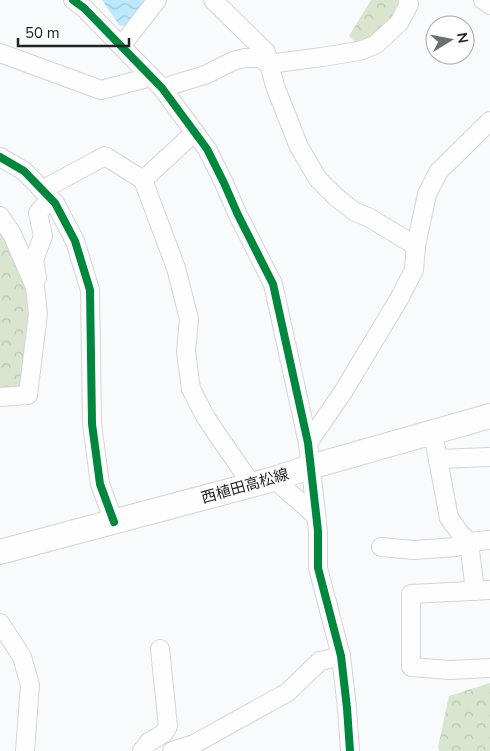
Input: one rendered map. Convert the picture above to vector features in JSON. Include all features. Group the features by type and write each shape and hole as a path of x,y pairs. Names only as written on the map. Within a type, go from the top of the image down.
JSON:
{"main road":[{"name":"西植田高松線","path":"0,552 263,482 490,416"}],"street":[{"path":"73,0 84,8 157,82 207,149 273,284 308,443 318,531 318,568 341,656 350,751"},
{"path":"121,46 157,0"},
{"path":"213,0 266,52 275,86 299,147 318,179 355,212 368,216 416,246"},
{"path":"0,53 101,90 205,75 234,61 245,58 261,58 269,64 359,51 375,45 399,23 409,4 408,0"},
{"path":"483,0 490,5"},
{"path":"308,443 343,392 399,299 414,270 416,246 427,194 439,171 490,121"},
{"path":"143,180 195,132"},
{"path":"35,287 37,278 34,260 43,236 38,213 46,194 105,156 143,180 176,268 189,319 186,352 191,390 206,418 263,482 316,516"},
{"path":"0,157 24,171 55,203 76,241 90,290 92,424 100,484 114,522"},
{"path":"0,216 12,234 35,287 38,314 28,396 0,397"},
{"path":"433,433 449,518 469,542 483,591 411,594 411,667 450,670 490,668"},
{"path":"439,459 490,457"},
{"path":"381,547 414,550 456,547 469,542 490,540"},
{"path":"0,623 22,657 30,685 26,751"},
{"path":"142,751 149,742 164,734 168,726 160,649"},
{"path":"172,751 194,744 288,692 320,661 341,656"}],"green space":[{"path":"371,0 398,0 398,6 383,33 359,46 349,36"},
{"path":"0,232 12,252 31,295 22,389 0,387"},
{"path":"490,683 490,751 439,751 438,747 449,696"}],"water":[{"path":"102,0 146,0 127,25 120,26"}],"cycle path":[{"path":"73,0 84,8 162,88 207,149 273,284 308,443 318,531 318,568 341,656 350,751"},
{"path":"0,157 24,171 55,203 75,241 90,290 92,424 100,484 114,522"}]}
